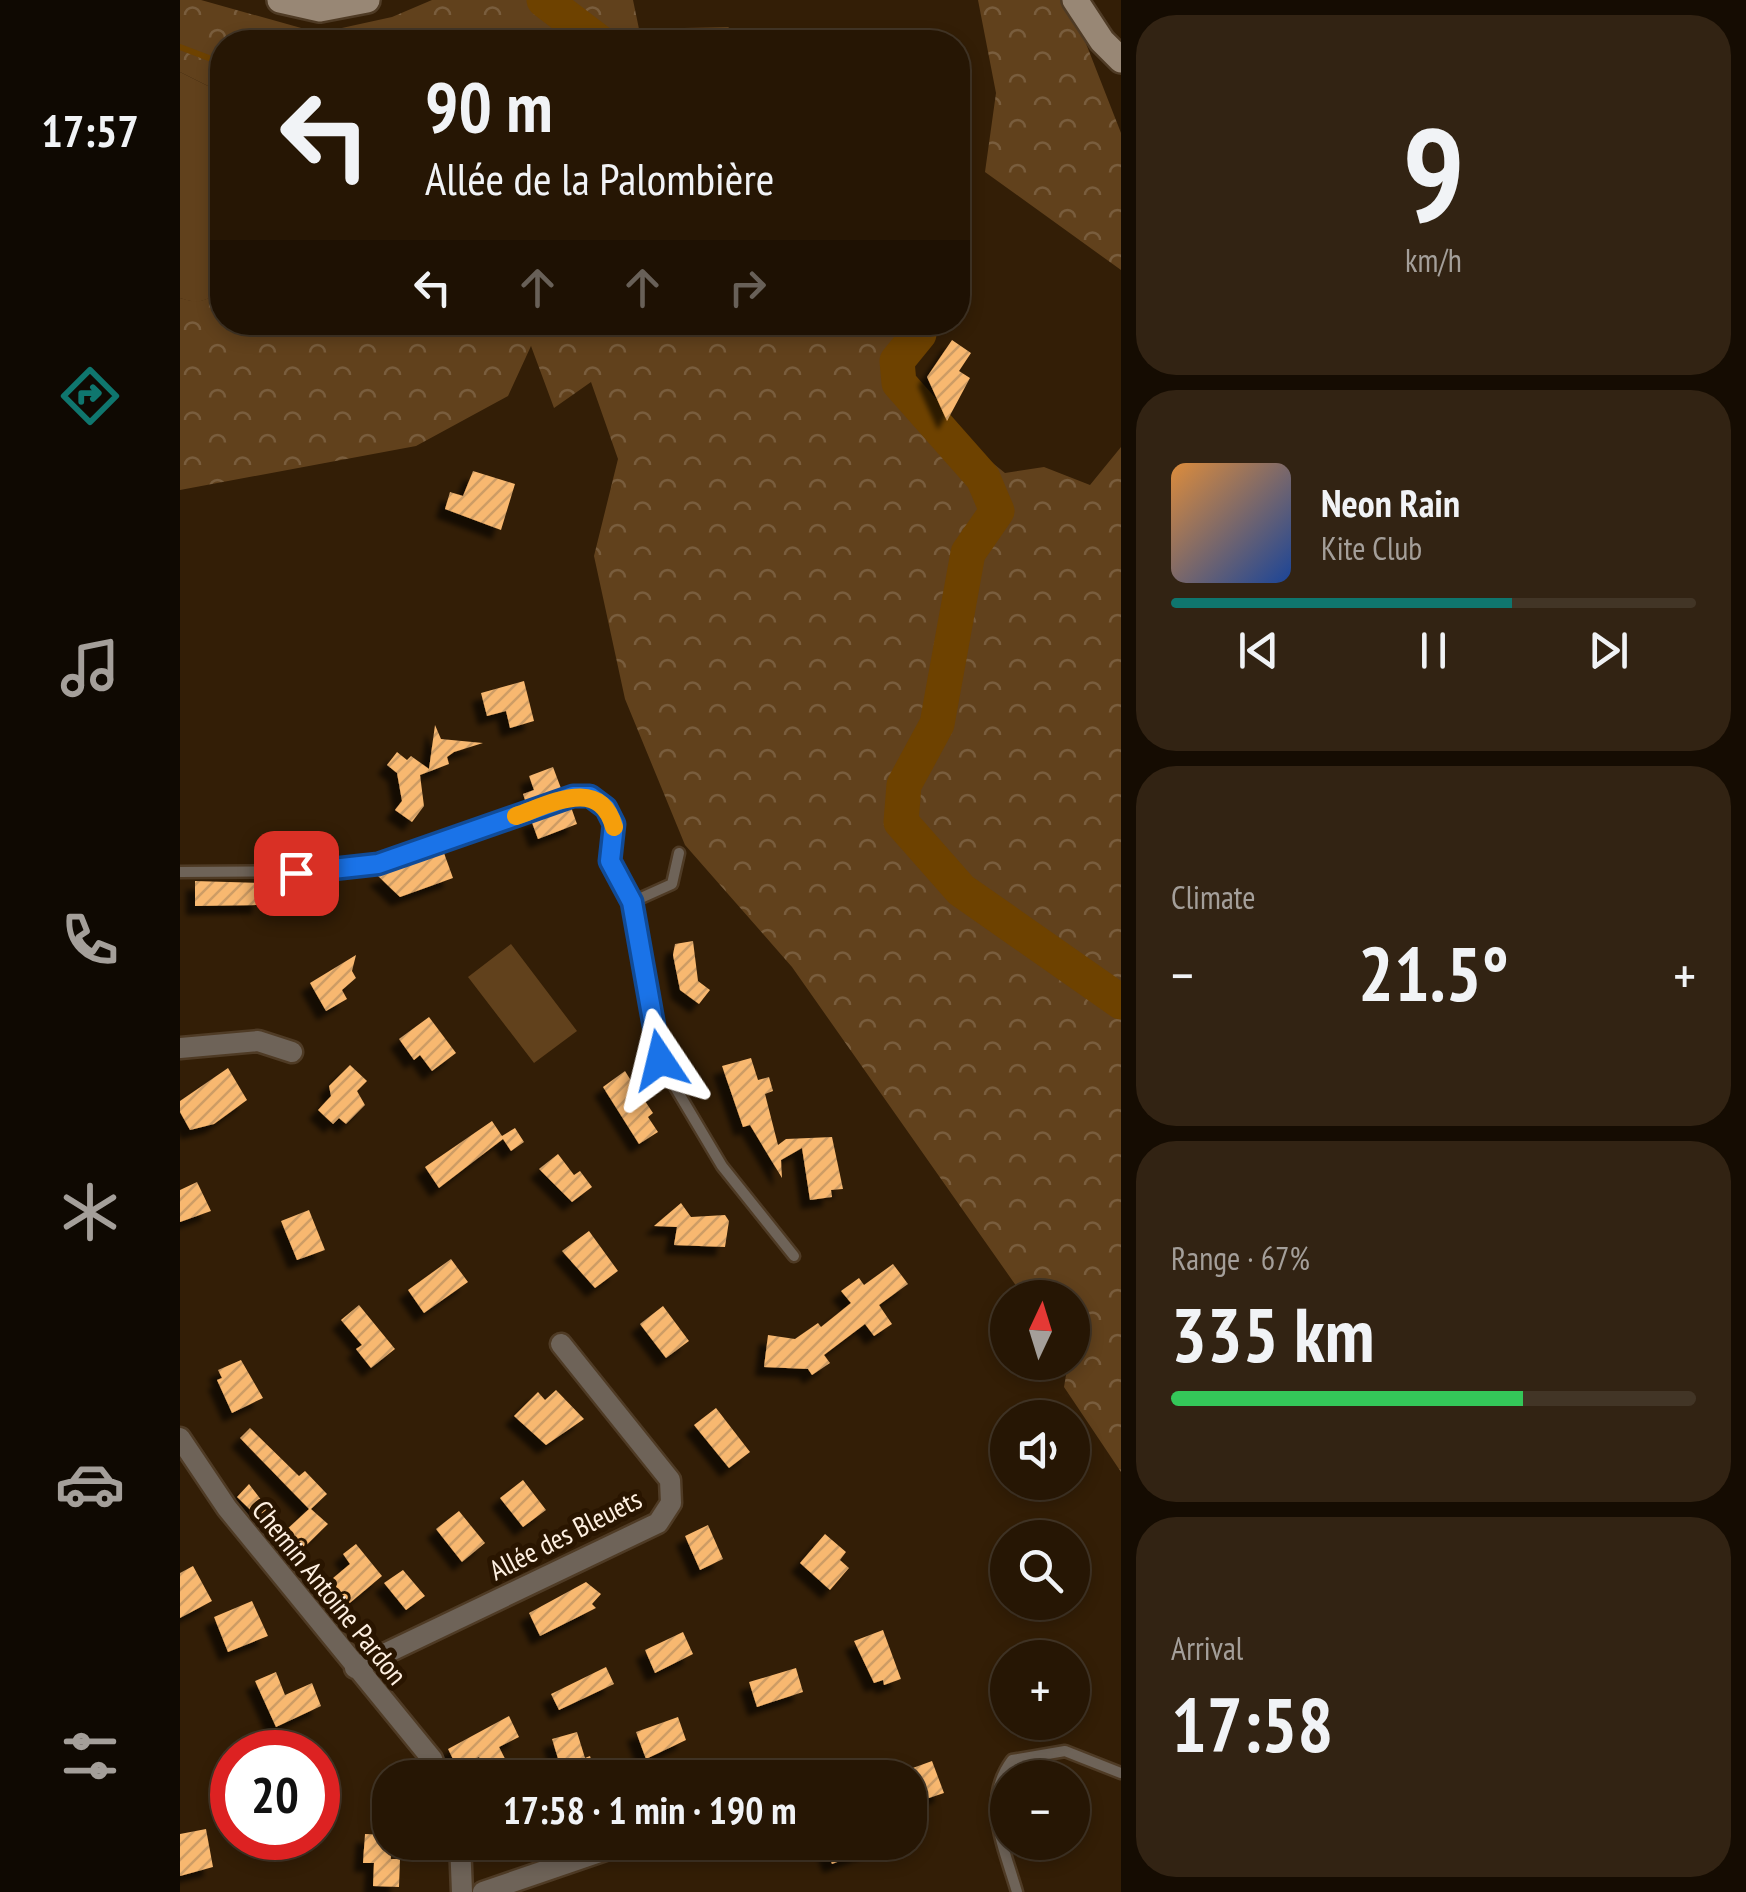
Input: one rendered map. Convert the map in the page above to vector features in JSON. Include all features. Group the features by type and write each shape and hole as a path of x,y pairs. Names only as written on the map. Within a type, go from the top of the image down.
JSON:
{"main road":[{"path":"280,0 320,9 367,0"},
{"path":"1076,0 1102,41 1121,60"}],"street":[{"path":"180,1048 258,1041 292,1052"},
{"name":"Allée des Bleuets","path":"355,1668 658,1523 671,1502 670,1480 561,1344"},
{"name":"Chemin Antoine Pardon","path":"180,1438 226,1508 432,1760"},
{"path":"461,1860 462,1892"},
{"path":"483,1892 576,1860"}],"lane":[{"path":"180,872 343,871 378,864 573,796 590,796 606,808 614,824 610,861 632,902 660,1060 722,1166 794,1256"},
{"path":"632,902 672,884 679,866 678,853"},
{"path":"1017,1892 996,1820 999,1778 1012,1760 1066,1751 1121,1773"}],"green space":[{"path":"180,0 201,0 308,30 210,30 210,87 180,72"},
{"path":"432,0 633,0 639,29 729,27 727,30 333,30 392,17"},
{"path":"978,0 1069,0 1121,133 1121,270 985,172 996,93"},
{"path":"180,72 210,87 210,297 198,301 180,298"},
{"path":"210,297 210,335 909,335 900,388 1005,473 1044,467 1090,485 1121,447 1121,1472 1090,1426 1090,1400 1073,1400 1064,1387 1065,1380 1090,1380 1090,1280 1012,1280 792,967 685,845 625,699 594,556 618,459 591,382 554,408 531,346 508,396 416,446 180,490 180,298 193,301"},
{"path":"511,944 577,1031 534,1063 468,977"}],"building":[{"path":"952,340 971,353 959,371 970,378 947,421 927,377"},
{"path":"473,471 515,484 501,530 445,509 450,492 463,496"},
{"path":"524,681 534,721 510,728 506,711 487,716 481,693"},
{"path":"435,725 441,739 483,743 454,752 447,757 449,764 420,775 424,806 412,822 395,810 402,801 397,773 387,765 397,752 407,760 411,756 429,769"},
{"path":"553,767 562,791 526,803 523,794 534,790 529,776"},
{"path":"571,807 577,824 538,839 531,820"},
{"path":"444,853 453,878 400,897 378,876"},
{"path":"195,881 262,883 261,905 195,906"},
{"path":"693,941 698,981 710,990 699,1004 680,990 673,955 675,944"},
{"path":"356,955 352,971 356,978 342,990 347,999 326,1011 310,983"},
{"path":"429,1017 456,1053 432,1071 420,1055 414,1060 399,1039"},
{"path":"751,1058 758,1080 769,1077 773,1091 765,1094 778,1145 786,1139 832,1137 843,1189 831,1190 832,1197 810,1200 802,1148 781,1160 782,1178 750,1125 743,1127 722,1066"},
{"path":"350,1065 367,1081 357,1091 365,1105 346,1124 339,1118 333,1124 318,1110 331,1096 329,1086"},
{"path":"228,1068 247,1100 214,1124 190,1130 180,1112 180,1101"},
{"path":"625,1071 635,1087 628,1091 637,1089 653,1113 648,1117 658,1132 639,1144 603,1087"},
{"path":"492,1121 502,1136 515,1128 524,1142 511,1151 503,1139 439,1188 425,1167"},
{"path":"558,1154 574,1175 580,1171 592,1187 572,1202 539,1169"},
{"path":"197,1182 211,1211 180,1222 180,1190"},
{"path":"681,1203 691,1217 725,1215 729,1221 725,1247 674,1245 677,1227 654,1226"},
{"path":"309,1210 325,1250 297,1260 281,1221"},
{"path":"589,1231 618,1271 595,1288 562,1251"},
{"path":"451,1259 468,1282 424,1313 408,1290"},
{"path":"893,1264 908,1284 879,1305 892,1324 874,1336 865,1324 824,1355 830,1363 812,1375 808,1369 764,1367 768,1335 795,1339 818,1323 821,1327 851,1303 841,1291 859,1278 864,1285"},
{"path":"359,1305 395,1349 371,1368 356,1349 362,1345 341,1320"},
{"path":"663,1306 689,1341 666,1358 640,1324"},
{"path":"241,1360 263,1398 232,1413 217,1380 222,1378 218,1370"},
{"path":"556,1390 584,1419 546,1445 514,1416 538,1392 545,1400"},
{"path":"716,1408 750,1452 729,1468 694,1425"},
{"path":"250,1428 299,1476 305,1471 327,1494 311,1509 328,1524 289,1562 262,1527 266,1525 237,1497 249,1484 285,1531 309,1509 240,1438"},
{"path":"523,1480 546,1510 523,1527 500,1498"},
{"path":"459,1511 485,1543 462,1562 436,1529"},
{"path":"708,1525 723,1559 700,1570 685,1536"},
{"path":"825,1534 846,1552 840,1560 849,1568 830,1590 800,1563"},
{"path":"356,1544 382,1576 345,1607 349,1612 338,1622 315,1593 350,1564 343,1554"},
{"path":"193,1566 212,1601 180,1618 180,1573"},
{"path":"403,1570 425,1596 406,1610 384,1583"},
{"path":"586,1582 601,1594 592,1604 596,1608 540,1636 529,1613"},
{"path":"252,1601 268,1636 228,1652 214,1617"},
{"path":"883,1630 901,1679 884,1685 883,1680 874,1683 854,1641"},
{"path":"683,1632 693,1654 655,1673 645,1650"},
{"path":"606,1667 614,1684 559,1710 551,1694"},
{"path":"796,1668 803,1692 757,1707 749,1682"},
{"path":"276,1672 285,1695 312,1683 321,1706 276,1727 255,1681"},
{"path":"509,1716 519,1737 499,1747 506,1760 454,1760 448,1749"},
{"path":"678,1717 686,1740 646,1759 636,1732"},
{"path":"577,1732 585,1758 590,1756 591,1760 558,1760 552,1739"},
{"path":"932,1761 944,1793 927,1799 927,1763"},
{"path":"206,1829 213,1867 180,1876 180,1834"},
{"path":"365,1834 372,1834 372,1860 400,1860 399,1887 373,1886 374,1863 363,1863"}],"waterway":[{"path":"544,0 583,30"},
{"path":"180,47 210,58"},
{"path":"918,335 897,361 899,383 983,478 997,511 968,553 937,724 904,785 901,822 961,890 1121,1002"}],"slow traffic":[{"path":"516,816 573,796 590,796 606,808 614,827"}],"route":[{"path":"296,873 343,871 378,864 573,796 590,796 606,808 614,824 610,861 632,902 660,1060"}]}
